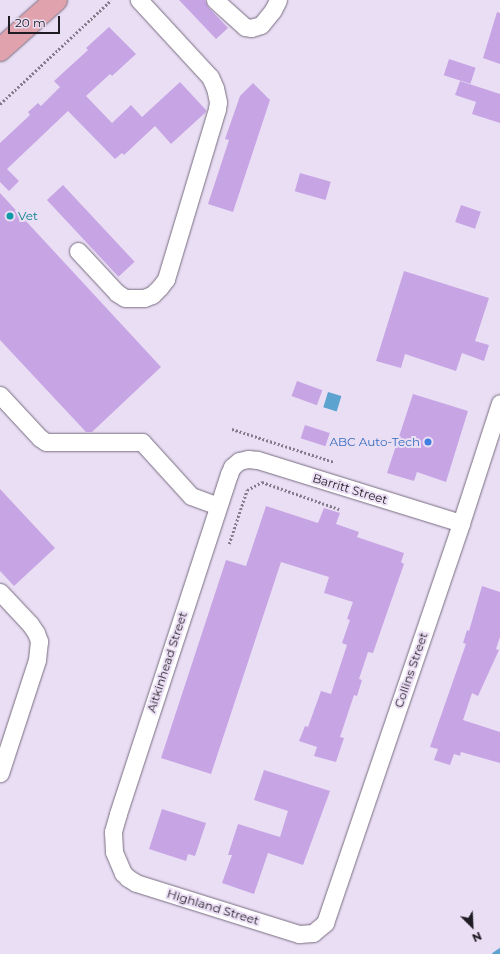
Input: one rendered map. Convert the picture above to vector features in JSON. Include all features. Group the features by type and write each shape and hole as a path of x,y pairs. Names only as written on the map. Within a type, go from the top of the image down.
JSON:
{"main road":[{"path":"35,18 50,0"},
{"path":"0,50 56,0"}],"street":[{"path":"78,251 117,293 125,298 134,300 144,298 160,288 166,279 217,109 216,95 210,77 139,0"},
{"path":"215,0 245,27 251,28 260,25 273,10 278,0"},
{"path":"0,396 46,442 142,442 191,496 218,506"},
{"name":"Collins Street","path":"314,933 320,929 328,916 500,403"},
{"name":"Barritt Street","path":"239,461 248,459 257,460 461,523"},
{"name":"Aitkinhead Street","path":"120,866 114,852 113,844 113,832 118,814 218,506 229,474 239,461"},
{"path":"0,592 30,624 39,641 37,660 0,773"},
{"name":"Highland Street","path":"120,866 128,878 136,883 299,934 314,933"}],"path":[{"path":"0,104 112,0"},
{"path":"232,429 334,462"},
{"path":"229,544 247,490 262,482 339,509"}],"water":[{"path":"328,392 341,396 337,411 323,407"}],"building":[{"path":"179,0 205,0 208,7 228,28 216,39"},
{"path":"497,12 500,13 500,64 483,58"},
{"path":"109,27 136,54 112,76 110,74 86,96 112,123 131,105 142,117 180,82 206,110 206,112 171,144 155,126 124,155 122,153 115,159 68,111 7,169 19,181 9,191 0,182 0,143 30,115 28,112 38,103 41,106 60,87 54,81 88,50 86,48"},
{"path":"449,59 476,68 470,84 444,75"},
{"path":"460,81 500,94 500,123 472,114 476,102 455,95"},
{"path":"253,83 270,100 233,212 208,204 229,140 225,139 240,96"},
{"path":"300,173 331,182 326,200 295,191"},
{"path":"63,185 135,262 119,277 47,200"},
{"path":"0,193 161,367 92,432 86,432 0,340"},
{"path":"461,205 481,212 475,229 455,222"},
{"path":"404,271 489,298 475,341 489,345 484,361 462,353 456,371 405,354 401,368 376,361"},
{"path":"297,381 322,390 317,405 292,396"},
{"name":"ABC Auto-Tech","path":"413,394 468,411 446,482 417,472 414,481 387,473"},
{"path":"305,425 330,433 325,446 301,438"},
{"path":"0,489 55,548 14,586 0,571"},
{"path":"266,506 318,523 324,508 340,513 336,524 359,532 357,537 404,553 401,562 404,564 373,653 368,652 359,679 362,680 357,696 354,695 340,737 344,738 336,762 314,756 317,747 299,741 305,726 308,727 321,691 331,694 347,645 342,643 350,620 347,619 353,602 324,593 329,577 281,562 211,774 161,758 226,560 246,566"},
{"path":"482,586 500,592 500,637 496,649 499,650 478,696 472,693 463,720 500,732 500,763 461,752 460,756 454,754 450,765 434,760 438,749 430,747 466,644 463,643 467,630 469,631"},
{"path":"264,770 330,791 303,865 268,853 254,894 222,883 232,855 228,855 238,824 280,837 288,811 254,800"},
{"path":"162,809 206,823 195,856 188,854 186,861 149,849"}],"waterway":[{"path":"494,954 500,950"}],"place":[{"name":"Vet","path":"10,216"},
{"name":"ABC Auto-Tech","path":"428,442"}]}
